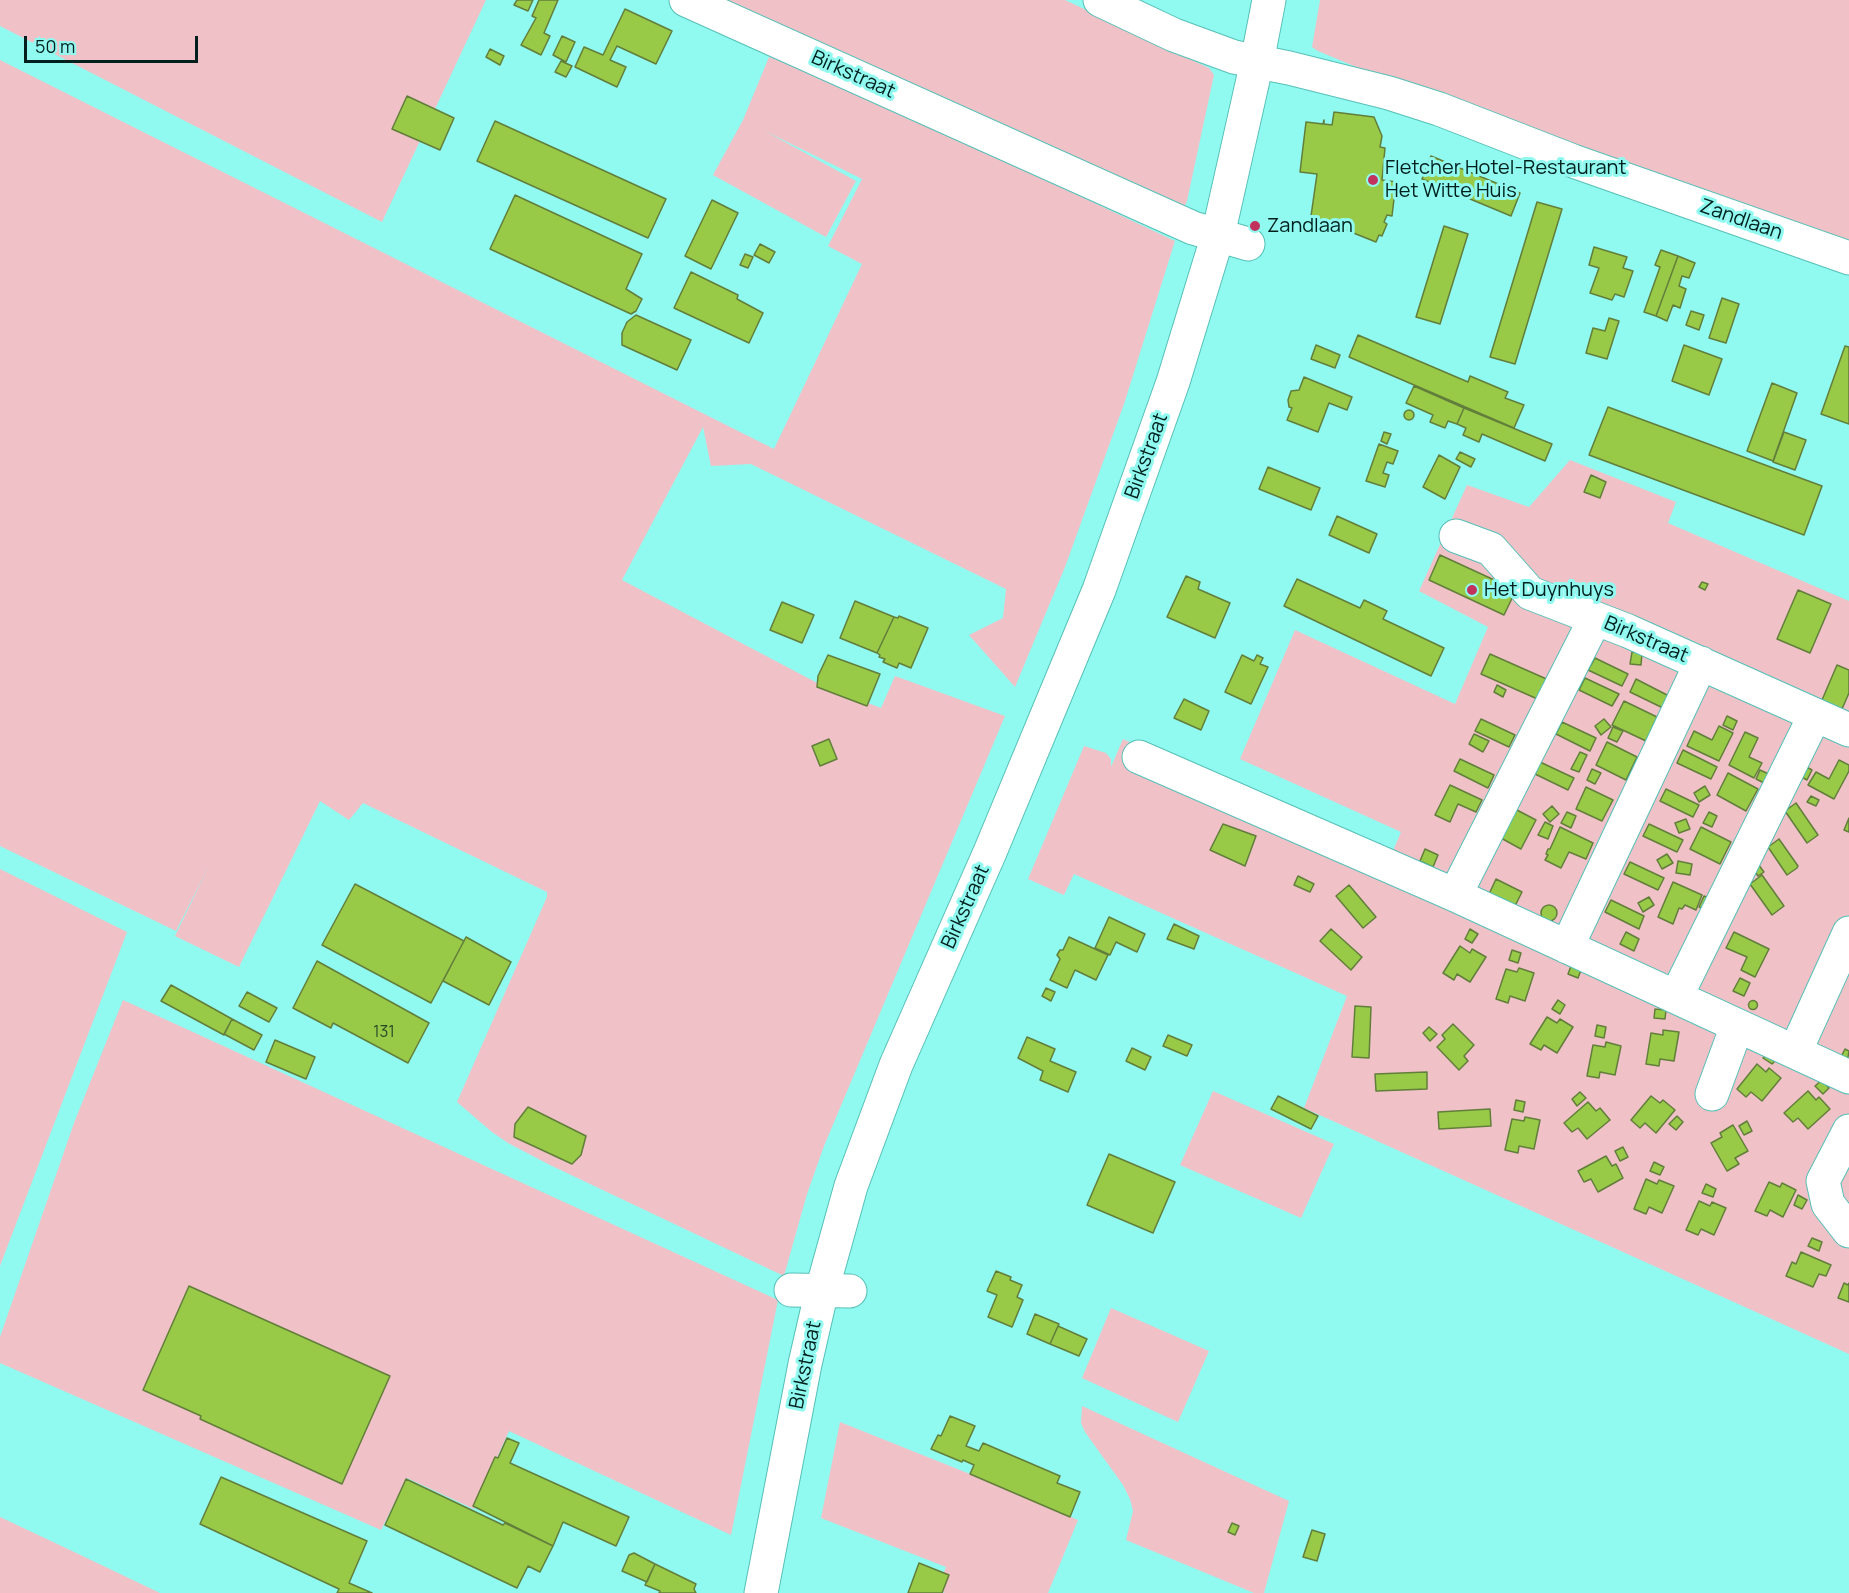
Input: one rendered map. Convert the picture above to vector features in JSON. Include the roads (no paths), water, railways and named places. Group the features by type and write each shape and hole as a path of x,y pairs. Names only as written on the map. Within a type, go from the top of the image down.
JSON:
{"main road":[{"name":"Birkstraat","path":"686,0 1193,228 1233,239"},
{"name":"Zandlaan","path":"1100,0 1174,35 1234,57 1389,93 1439,109 1573,161 1849,258"},
{"name":"Birkstraat","path":"761,1593 821,1290 851,1186 896,1065 990,852 1099,590 1173,382 1233,239 1257,62 1269,0"},
{"name":"Birkstraat","path":"1455,536 1491,549 1530,593 1701,663 1849,730"},
{"path":"1455,895 1596,619"},
{"path":"1567,947 1701,663"},
{"path":"1676,997 1815,715"},
{"path":"1139,757 1455,895 1849,1077"},
{"path":"1795,1052 1849,933"},
{"path":"1712,1094 1737,1026"},
{"path":"1849,1131 1823,1181 1828,1204 1849,1231"}],"place":[{"name":"Fletcher Hotel-Restaurant Het Witte Huis","path":"1373,180"},
{"name":"Zandlaan","path":"1255,226"},
{"name":"Het Duynhuys","path":"1472,590"}]}
